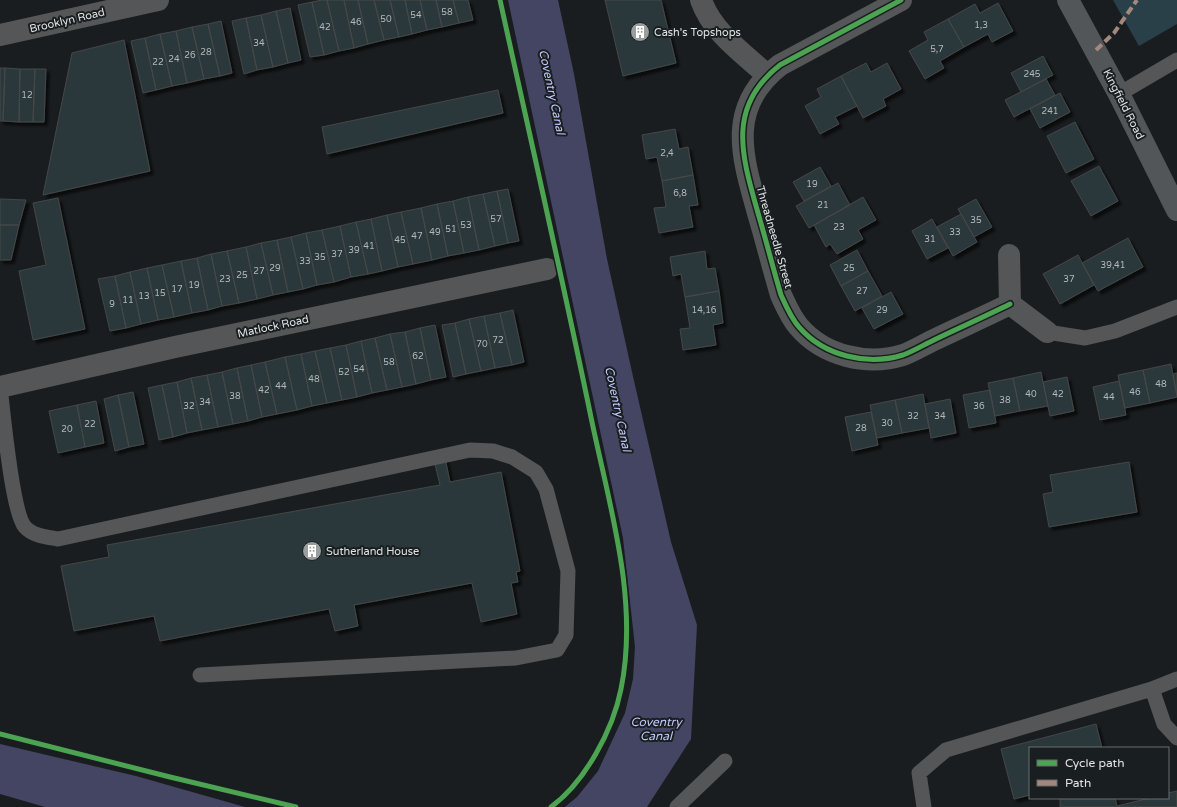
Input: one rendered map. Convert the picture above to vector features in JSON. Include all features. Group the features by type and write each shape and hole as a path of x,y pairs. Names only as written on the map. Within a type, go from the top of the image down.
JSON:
{"street":[{"name":"Brooklyn Road","path":"0,35 158,0"},
{"path":"701,0 705,10 723,36 767,75"},
{"name":"Threadneedle Street","path":"901,0 780,65 767,75 752,96 743,123 741,142 745,167 781,296 788,311 799,328 814,340 833,352 854,359 880,360 903,355 1010,304"},
{"name":"Kingfield Road","path":"1068,0 1119,94 1177,210"},
{"path":"1009,255 1010,304 1047,332"},
{"name":"Matlock Road","path":"0,387 175,347 547,269"}],"lane":[{"path":"1119,94 1177,60"},
{"path":"1047,332 1085,338 1115,330 1177,307"},
{"path":"0,387 16,508 24,527 40,536 58,538 470,450 493,451 512,456 536,472 546,489 568,571 566,635 557,650 516,658 200,675"},
{"path":"924,807 919,773 946,750 1152,689 1177,679"},
{"path":"1152,689 1164,724 1177,738"},
{"path":"677,807 725,761"}],"shaded area":[{"path":"1113,0 1177,0 1177,24 1139,46"}],"water":[{"name":"Coventry Canal","path":"508,0 558,0 574,74 607,259 632,372 671,542 697,625 691,739 647,807 565,807 577,797 598,771 625,713 633,679 635,647 623,538"},
{"path":"0,744 136,776 245,807 45,807 0,794"}],"building":[{"path":"327,0 339,51 324,55 312,2"},
{"path":"327,0 344,0 354,48 339,51"},
{"path":"344,0 358,0 368,44 354,48"},
{"path":"358,0 374,0 384,40 368,44"},
{"path":"374,0 390,0 399,37 384,40"},
{"path":"390,0 405,0 412,34 399,37"},
{"path":"405,0 420,0 427,30 412,34"},
{"path":"420,0 436,0 442,27 427,30"},
{"path":"436,0 453,0 459,23 442,27"},
{"path":"453,0 468,0 473,20 459,23"},
{"name":"Cash's Topshops","path":"605,0 661,0 676,63 623,76"},
{"path":"312,2 324,55 310,57 298,5"},
{"path":"998,3 1013,31 992,42 988,34 964,47 948,19 975,4 980,13"},
{"path":"290,8 301,60 288,63 276,11"},
{"path":"276,11 288,63 273,67 261,15"},
{"path":"261,15 273,67 257,70 246,18"},
{"path":"246,18 257,70 244,74 232,21"},
{"path":"948,19 964,47 940,61 944,68 925,79 909,51 928,40 924,32"},
{"path":"221,21 232,73 220,76 208,24"},
{"path":"208,24 220,76 204,79 192,27"},
{"path":"192,27 204,79 187,83 176,31"},
{"path":"176,31 187,83 172,86 160,34"},
{"path":"160,34 172,86 156,90 145,38"},
{"path":"145,38 156,90 143,93 131,41"},
{"path":"124,40 150,171 43,195 72,53"},
{"path":"1043,56 1053,75 1021,92 1011,73"},
{"path":"866,63 871,72 887,63 901,89 883,99 886,106 863,118 841,76"},
{"path":"0,68 5,68 3,121 0,121"},
{"path":"5,68 20,69 19,122 3,121"},
{"path":"20,69 35,69 33,122 19,122"},
{"path":"35,69 46,69 44,122 33,122"},
{"path":"841,76 857,106 835,117 839,124 820,134 805,106 821,97 817,89"},
{"path":"1046,79 1055,95 1014,117 1005,100"},
{"path":"498,90 503,113 327,154 322,127"},
{"path":"1060,93 1070,112 1040,128 1030,109"},
{"path":"1075,122 1094,159 1066,173 1047,136"},
{"path":"675,129 679,149 688,147 693,175 662,181 657,157 646,159 642,135"},
{"path":"1099,166 1118,201 1091,216 1071,181"},
{"path":"820,167 831,186 804,201 793,182"},
{"path":"693,175 698,205 689,206 693,227 659,233 654,208 666,207 662,181"},
{"path":"838,183 850,205 809,228 796,206"},
{"path":"508,189 519,241 508,243 497,191"},
{"path":"497,191 508,243 495,246 483,194"},
{"path":"483,194 495,246 479,250 468,197"},
{"path":"468,197 479,250 464,253 453,201"},
{"path":"863,197 876,220 858,230 863,239 837,254 830,244 826,247 814,225"},
{"path":"58,198 85,329 33,340 19,271 46,265 33,203"},
{"path":"0,199 26,200 19,225 0,225"},
{"path":"976,199 992,227 974,237 958,209"},
{"path":"453,201 464,253 448,256 437,204"},
{"path":"437,204 448,256 432,260 421,208"},
{"path":"421,208 432,260 413,264 401,212"},
{"path":"401,212 413,264 398,267 387,215"},
{"path":"961,214 977,242 953,256 937,227"},
{"path":"387,215 398,267 382,271 371,219"},
{"path":"371,219 382,271 368,274 356,222"},
{"path":"932,219 948,248 927,259 912,231"},
{"path":"356,222 368,274 351,277 340,226"},
{"path":"0,225 19,225 11,260 0,260"},
{"path":"340,226 351,277 334,282 322,230"},
{"path":"322,230 334,282 317,285 306,233"},
{"path":"306,233 317,285 303,289 291,237"},
{"path":"291,237 303,289 288,292 277,240"},
{"path":"1128,238 1143,267 1098,291 1082,263"},
{"path":"277,240 288,292 273,295 261,243"},
{"path":"261,243 273,295 257,299 246,247"},
{"path":"246,247 257,299 239,303 227,251"},
{"path":"857,250 868,271 841,286 830,265"},
{"path":"227,251 239,303 222,306 211,254"},
{"path":"705,251 707,269 715,268 719,291 685,297 681,274 673,276 670,257"},
{"path":"211,254 222,306 208,310 197,258"},
{"path":"1078,255 1094,285 1060,304 1043,274"},
{"path":"197,258 208,310 192,313 181,261"},
{"path":"181,261 192,313 174,317 162,265"},
{"path":"162,265 174,317 158,320 147,268"},
{"path":"147,268 158,320 141,324 130,272"},
{"path":"868,271 882,296 855,311 841,286"},
{"path":"130,272 141,324 126,328 115,276"},
{"path":"115,276 126,328 110,331 98,279"},
{"path":"719,291 723,323 713,325 716,345 683,350 680,329 690,328 685,297"},
{"path":"891,292 903,314 874,329 862,308"},
{"path":"513,310 524,362 512,365 500,313"},
{"path":"500,313 512,365 495,368 484,316"},
{"path":"484,316 495,368 481,371 469,319"},
{"path":"469,319 481,371 466,374 455,323"},
{"path":"455,323 466,374 453,377 442,325"},
{"path":"435,325 446,377 431,380 420,328"},
{"path":"420,328 431,380 416,384 405,332"},
{"path":"405,332 416,384 402,387 390,334"},
{"path":"390,334 402,387 387,390 375,338"},
{"path":"375,338 387,390 372,393 361,341"},
{"path":"361,341 372,393 357,397 346,345"},
{"path":"346,345 357,397 342,400 330,348"},
{"path":"330,348 342,400 327,403 315,351"},
{"path":"315,351 327,403 312,406 301,354"},
{"path":"301,354 312,406 297,410 285,357"},
{"path":"285,357 297,410 277,414 265,362"},
{"path":"265,362 277,414 262,417 251,365"},
{"path":"1171,364 1177,397 1150,403 1143,370"},
{"path":"251,365 262,417 248,421 237,368"},
{"path":"237,368 248,421 233,424 222,372"},
{"path":"1143,370 1150,403 1125,408 1118,375"},
{"path":"222,372 233,424 218,427 207,375"},
{"path":"1041,372 1048,406 1020,411 1013,378"},
{"path":"1177,373 1177,395 1173,374"},
{"path":"207,375 218,427 202,430 191,378"},
{"path":"1067,377 1074,411 1050,416 1043,382"},
{"path":"191,378 202,430 187,433 177,382"},
{"path":"1013,378 1020,411 995,416 988,383"},
{"path":"1119,381 1126,415 1100,420 1093,387"},
{"path":"177,382 187,433 173,437 162,385"},
{"path":"162,385 173,437 159,440 148,388"},
{"path":"990,390 996,423 969,428 963,395"},
{"path":"133,392 144,444 129,447 118,395"},
{"path":"923,394 929,428 902,433 895,400"},
{"path":"118,395 129,447 115,451 104,399"},
{"path":"950,399 956,433 931,438 925,404"},
{"path":"895,400 902,433 877,438 870,405"},
{"path":"96,401 104,443 85,447 77,405"},
{"path":"77,405 85,447 58,453 49,411"},
{"path":"871,412 878,445 852,451 845,417"},
{"name":"Sutherland House","path":"445,458 450,482 501,472 520,571 516,572 518,582 511,583 517,614 481,622 472,583 354,605 358,626 335,631 329,609 160,641 154,616 74,631 61,566 109,557 107,545 440,485 434,460"},
{"path":"1129,462 1137,512 1049,527 1043,494 1053,492 1050,475"},
{"path":"1096,724 1102,747 1029,747 1029,795 1014,799 1001,749"},
{"path":"1177,791 1177,807 1060,807 1060,799 1115,799 1117,806 1146,799 1169,799 1169,793"}],"marked path":[{"path":"1096,50 1114,33 1137,0"}],"cycle path":[{"path":"500,0 614,521 620,555 627,622 626,656 621,689 611,721 596,754 586,769 575,784 551,807"},
{"path":"901,0 780,65 763,81 752,98 745,115 743,133 747,172 781,295 796,323 809,337 833,352 861,359 889,358 903,355 1010,304"},
{"path":"0,734 296,807"}],"place":[{"name":"Cash's Topshops","path":"640,32"},
{"name":"Sutherland House","path":"312,551"}]}
